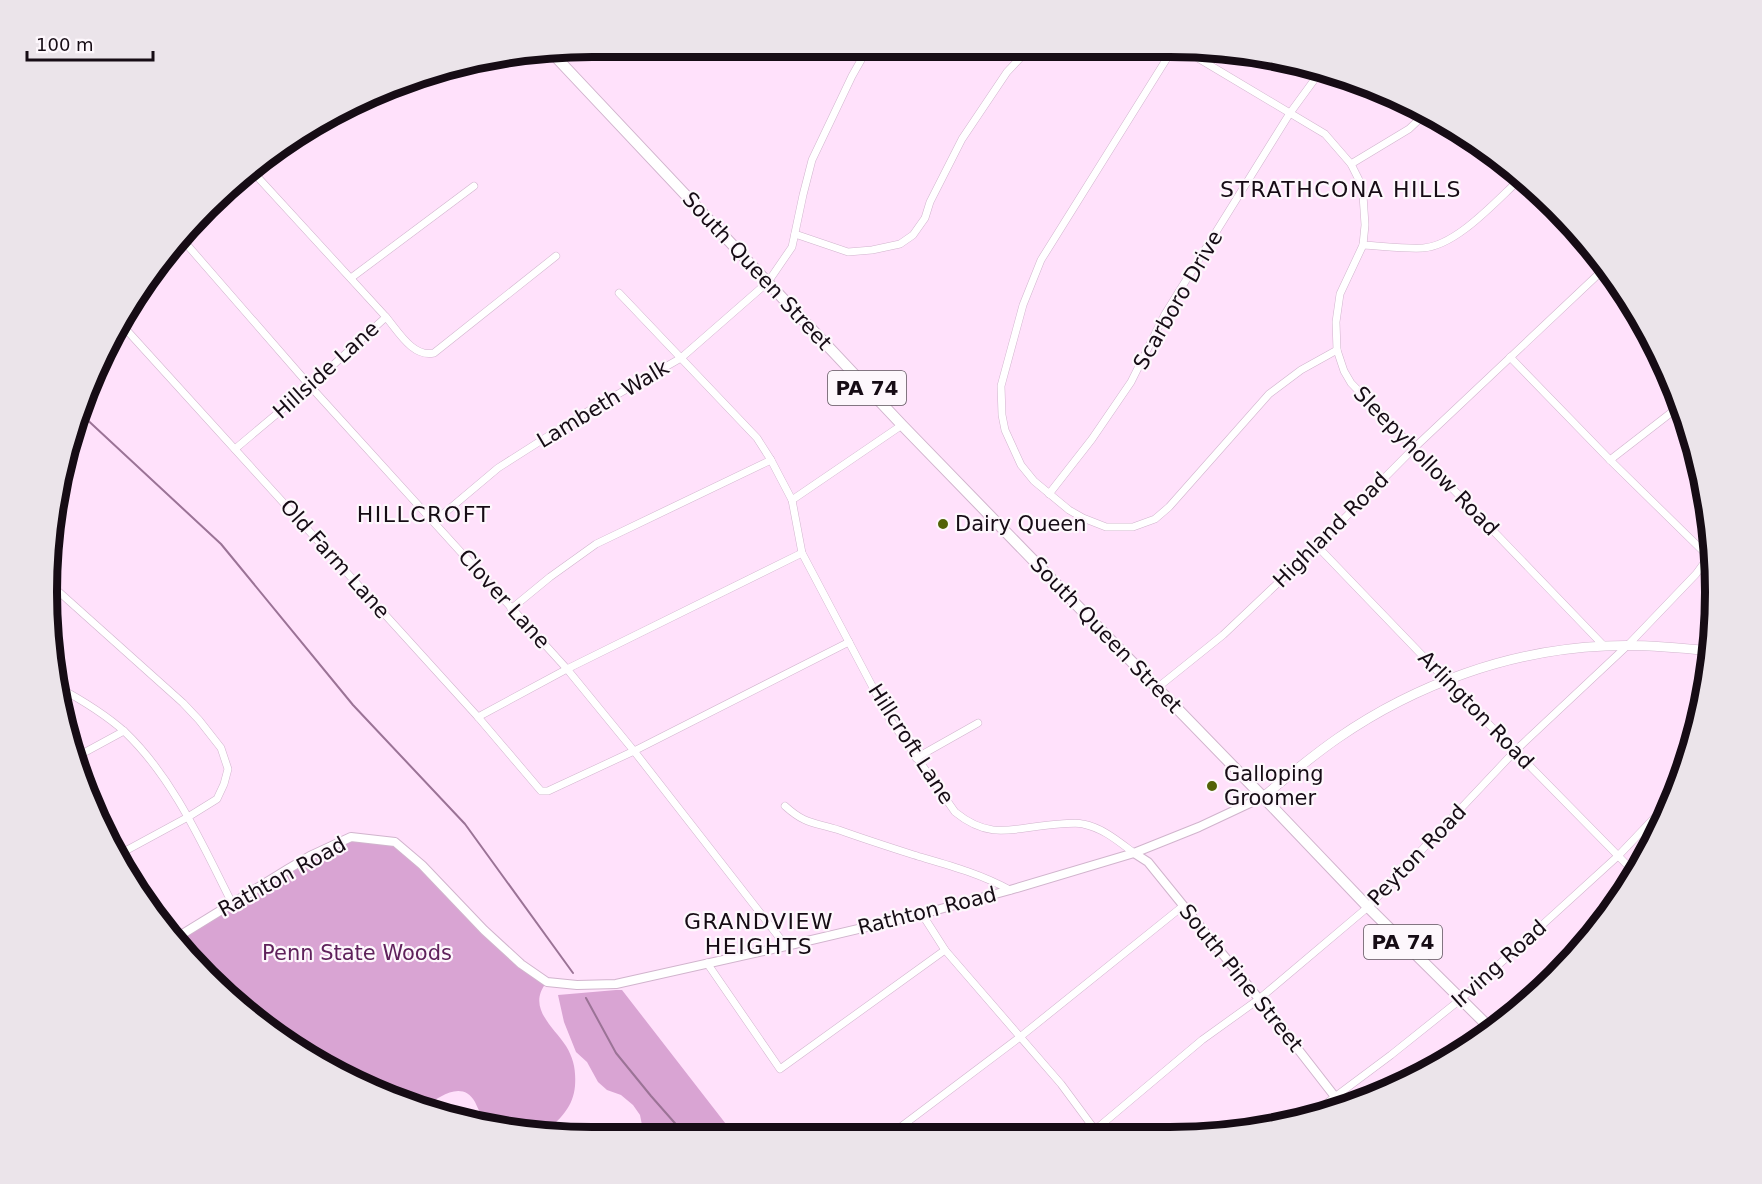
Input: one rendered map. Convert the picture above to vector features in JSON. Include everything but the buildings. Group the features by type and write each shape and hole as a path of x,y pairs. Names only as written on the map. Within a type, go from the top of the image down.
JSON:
{"main road":[{"name":"South Queen Street","path":"557,58 902,425 1368,907 1486,1024"},
{"name":"Rathton Road","path":"1263,797 1340,736 1402,700 1447,680 1492,665 1547,652 1628,645 1673,646 1701,650"}],"street":[{"name":"Lambeth Walk","path":"435,521 498,468 578,417 681,358 768,282 788,253 795,234 802,195 812,160 863,57"},
{"path":"795,234 848,252 900,244 913,235 925,218 930,202 962,139 1007,72 1021,57"},
{"path":"1168,57 1041,260 1023,304 1001,386 1005,430 1021,465 1049,494 1083,518 1106,527 1133,527 1155,519 1169,507 1269,394 1301,370 1337,350"},
{"name":"Sleepyhollow Road","path":"1197,58 1325,134 1351,164 1363,195 1365,225 1363,245 1340,294 1336,322 1337,350 1344,371 1351,383 1413,449 1604,646"},
{"name":"Scarboro Drive","path":"1049,494 1092,439 1131,382 1165,314 1290,113 1316,77"},
{"path":"1351,164 1409,129 1420,119"},
{"path":"256,176 386,317"},
{"path":"1363,245 1425,248 1448,241 1515,184"},
{"path":"351,278 474,186"},
{"name":"Clover Lane","path":"186,244 310,386 567,669 786,946"},
{"name":"Hillside Lane","path":"235,449 310,386 386,317 416,351 427,355 434,354 556,256"},
{"name":"Highland Road","path":"1157,688 1223,634 1317,546 1413,449 1599,273"},
{"name":"Hillcroft Lane","path":"618,293 757,438 792,500 802,553 889,718 955,812 968,823 986,829 1008,831 1055,824 1081,824 1104,831 1134,853"},
{"name":"Old Farm Lane","path":"126,329 478,717 541,791 548,791 634,751"},
{"path":"1510,357 1610,460 1703,547"},
{"path":"1610,460 1673,411"},
{"path":"792,500 902,425"},
{"path":"511,609 596,543 771,460"},
{"name":"Arlington Road","path":"1317,546 1629,866"},
{"path":"478,717 567,669 802,553"},
{"name":"Peyton Road","path":"1099,1127 1202,1040 1259,999 1368,907 1515,751 1628,645 1696,574 1704,562"},
{"path":"57,589 183,703 222,748 228,769 217,799 124,851"},
{"path":"634,751 849,642"},
{"path":"66,692 81,700 124,731 167,781 232,903"},
{"path":"916,758 978,723"},
{"path":"82,754 124,731"},
{"name":"Rathton Road","path":"181,935 310,856 351,837 395,842 422,865 484,930 521,964 547,982 577,985 616,984 922,914 1010,890 1134,853 1263,797"},
{"path":"785,806 795,815 810,823 968,870 1010,890"},
{"name":"Irving Road","path":"1326,1104 1461,999 1619,855 1655,817"},
{"name":"South Pine Street","path":"1134,853 1148,862 1338,1100"},
{"path":"899,1127 1020,1037 1183,906"},
{"path":"922,914 945,950 1061,1084 1093,1127"},
{"path":"706,963 780,1069 945,950"}],"green space":[{"name":"Penn State Woods","path":"351,837 395,842 484,930 547,982 541,991 540,1008 571,1056 575,1081 572,1100 552,1125 481,1115 470,1095 464,1092 451,1092 432,1102 387,1086 324,1055 266,1016 214,970 182,936"},
{"path":"622,990 728,1127 642,1127 640,1115 633,1105 598,1082 587,1062 576,1052 564,1022 558,995"}],"waterway":[{"path":"86,418 221,544 353,705 465,824 573,973"},
{"path":"586,998 616,1053 678,1127"}],"place":[{"name":"Dairy Queen","path":"943,524"},
{"name":"Galloping Groomer","path":"1212,786"}],"district":[{"name":"STRATHCONA HILLS","path":"1341,189"},
{"name":"HILLCROFT","path":"424,514"},
{"name":"GRANDVIEW HEIGHTS","path":"759,934"}]}
